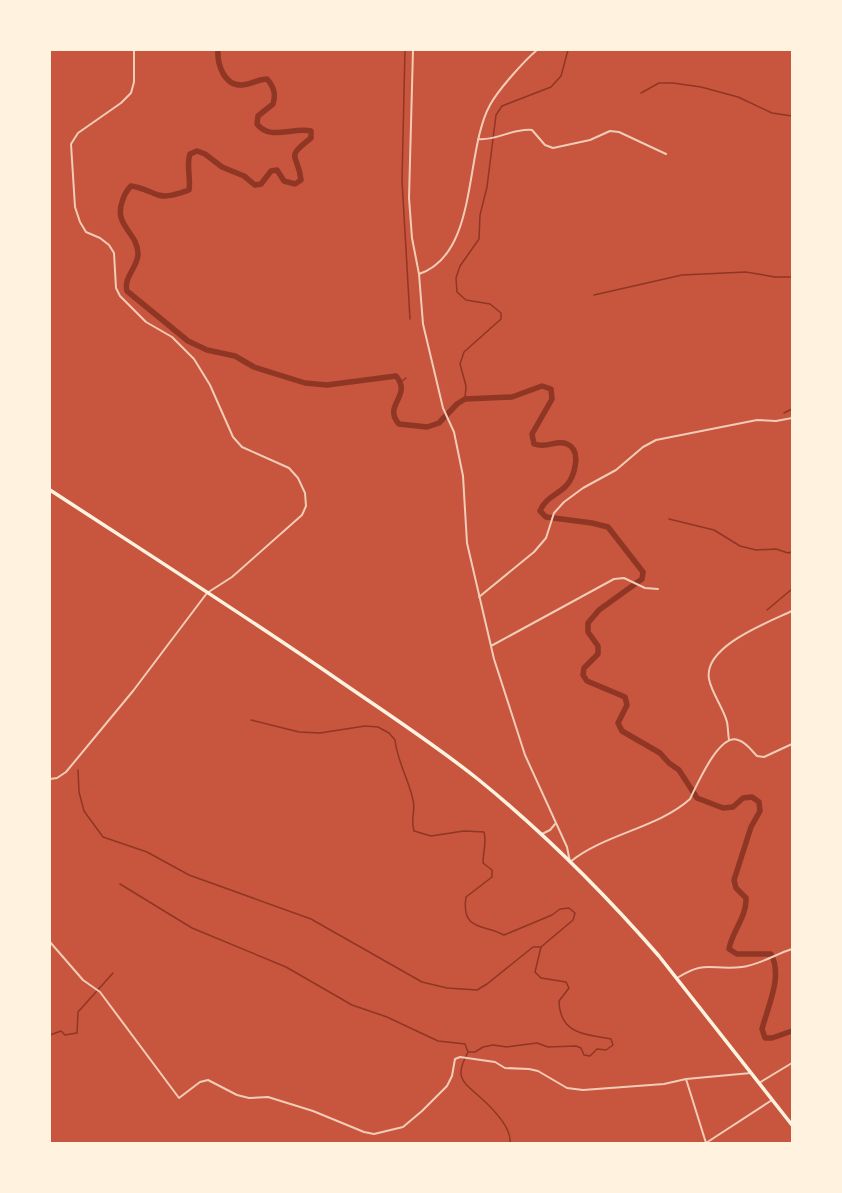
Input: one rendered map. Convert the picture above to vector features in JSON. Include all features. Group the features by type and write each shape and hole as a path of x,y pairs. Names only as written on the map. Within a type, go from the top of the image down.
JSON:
{"highway":[{"path":"50,490 425,739 480,781 570,862 636,930 677,978 792,1125"}],"street":[{"path":"50,779 57,778 66,772 133,691 207,593 232,577 302,516 306,506 305,493 298,478 289,468 242,447 234,437 210,385 194,359 172,337 146,322 120,296 116,288 114,253 112,249 100,238 86,232 80,222 75,208 71,144 78,133 121,103 131,93 134,82 134,50"},
{"path":"413,50 409,198 412,238 419,274 423,324 443,408 454,432 463,476 467,543 491,646 525,755 567,847 570,862 583,851 644,825 684,805 690,799 717,750 729,740 737,739 744,743 757,756 764,757 792,744"},
{"path":"419,274 431,270 450,250 464,214 478,139 489,105 537,50"},
{"path":"478,139 488,140 524,129 532,130 546,145 553,148 590,140 610,131 619,132 666,154"},
{"path":"479,597 534,552 546,538 554,513 564,502 583,488 616,470 643,447 656,440 757,420 776,421 792,418"},
{"path":"491,646 614,579 624,578 644,588 658,589"},
{"path":"729,740 726,721 709,679 709,669 720,650 733,639 792,610"},
{"path":"540,834 550,830 556,823"},
{"path":"50,942 83,980 100,992 179,1098 200,1082 208,1080 237,1095 248,1098 268,1097 313,1111 364,1132 374,1134 403,1127 422,1111 447,1086 452,1076 455,1059 460,1057 495,1062 505,1068 534,1070 567,1088 583,1090 657,1084 686,1079 751,1073"},
{"path":"677,978 692,969 701,966 742,967 792,949"},
{"path":"758,1083 792,1063"},
{"path":"686,1079 706,1143 772,1100"}],"waterway":[{"path":"218,50 220,67 226,78 231,82 242,85 267,79 271,85 274,91 273,104 258,116 257,124 262,129 275,133 304,130 311,131 311,138 295,153 301,180 295,184 284,181 277,170 271,171 261,184 255,185 244,176 222,167 205,154 197,151 190,154 189,158 189,190 174,195 162,196 131,186 124,195 120,210 123,223 134,240 138,253 138,258 127,281 127,291 188,341 207,350 235,356 254,367 305,383 327,385 396,376 400,383 401,389 394,411 395,417 399,424 427,427 439,423 457,404 465,399 512,397 542,386 551,389 552,399 532,434 534,444 567,444 572,447 576,457 576,464 572,476 566,486 548,500 540,511 546,517 592,523 608,527 643,572 642,579 599,610 588,623 588,632 598,646 598,654 584,668 583,675 587,681 625,697 627,705 618,723 622,731 660,753 669,763 679,770 697,798 723,808 733,807 743,798 752,797 759,802 760,811 751,827 734,880 736,888 746,898 746,905 729,949 737,954 771,954 776,972 775,981 771,1001 762,1029 765,1038 772,1038 792,1031"},
{"path":"405,50 402,180 410,319"},
{"path":"465,399 466,386 460,364 464,352 501,319 501,313 490,304 466,300 457,292 456,278 460,266 479,239 480,215 487,187 496,115 502,106 551,87 561,76 568,50"},
{"path":"641,93 659,83 673,83 701,87 738,97 772,113 792,116"},
{"path":"594,295 682,275 746,272 775,277 792,277"},
{"path":"401,382 406,378"},
{"path":"784,413 792,409"},
{"path":"669,519 714,530 740,546 756,550 776,549 788,553 792,552"},
{"path":"767,610 792,589"},
{"path":"251,720 299,732 320,733 365,726 378,727 389,733 395,740 398,755 414,804 414,831 431,836 464,831 484,832 485,843 483,863 492,870 492,877 466,897 465,908 467,916 475,925 504,935 552,915 560,909 569,908 575,913 573,920 541,947 535,972 541,978 566,982 569,988 559,1001 560,1012 569,1026 575,1030 592,1036 611,1039 613,1045 606,1050 597,1049 590,1056 584,1055 581,1048 576,1046 548,1047 537,1043 507,1047 493,1045 483,1047 475,1052 468,1052 461,1068 462,1078 465,1083 505,1124 510,1137 510,1143"},
{"path":"78,770 79,792 84,811 103,837 147,852 189,875 311,919 422,982 447,988 477,990 487,984 533,947 541,947"},
{"path":"120,884 192,928 286,967 352,1005 387,1017 438,1041 465,1044 468,1052"},
{"path":"50,1035 61,1031 65,1035 77,1033 78,1012 113,973"}]}
